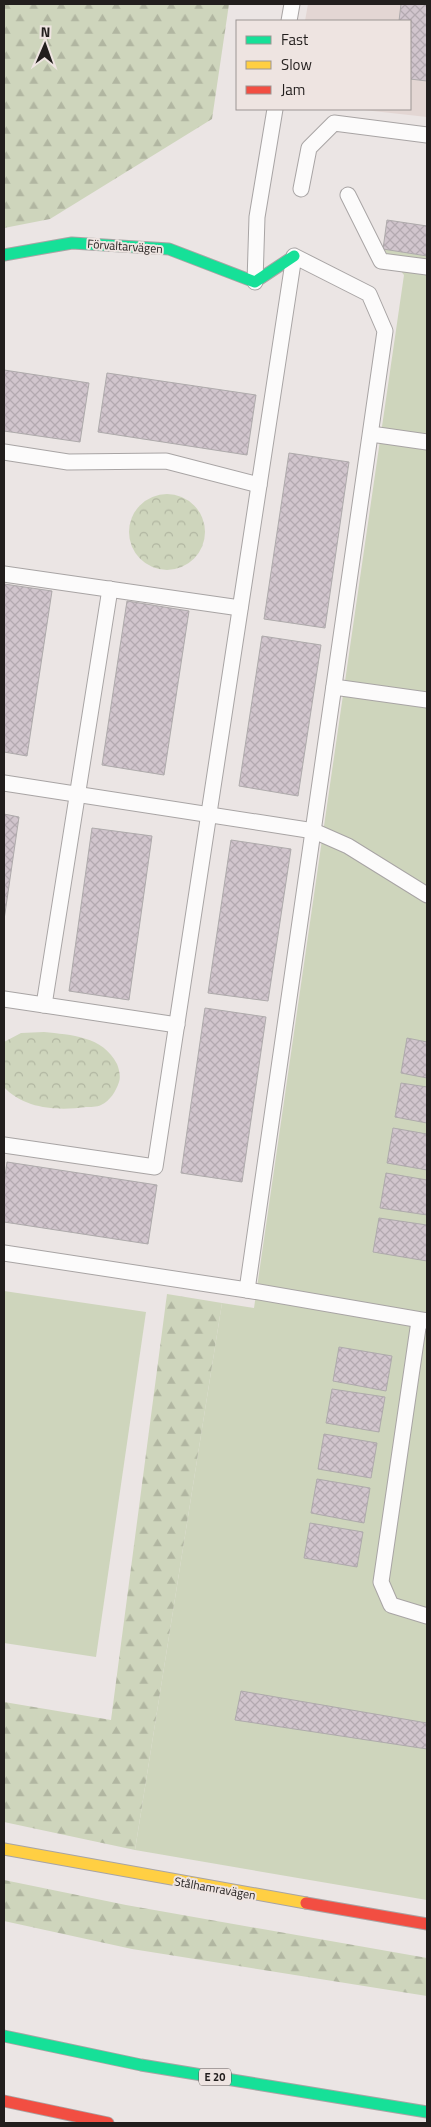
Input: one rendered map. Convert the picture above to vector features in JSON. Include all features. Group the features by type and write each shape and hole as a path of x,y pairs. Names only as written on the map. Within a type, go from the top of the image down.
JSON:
{"main road":[{"name":"Förvaltarvägen","path":"4,255 72,242 169,249 255,282"},
{"path":"255,282 294,256"},
{"name":"Stålhamravägen","path":"4,1849 128,1873 427,1924"},
{"name":"E 20","path":"4,2036 141,2065 427,2112"},
{"path":"4,2101 108,2123"}],"lane":[{"path":"289,20 292,4"},
{"path":"255,282 257,217 275,110"},
{"path":"302,189 309,148 334,122 427,135"},
{"path":"348,195 381,261 427,268"},
{"path":"4,1144 155,1166 294,256 369,294 386,332 247,1290"},
{"path":"371,434 427,442"},
{"path":"4,452 68,462 166,461 259,485"},
{"path":"4,574 240,608"},
{"path":"44,1005 110,589"},
{"path":"334,688 427,700"},
{"path":"4,783 314,831 348,846 427,895"},
{"path":"4,998 177,1025"},
{"path":"4,1253 247,1290 423,1321 381,1582 391,1605 427,1616"}],"shaded area":[{"path":"308,4 427,4 427,117 364,110 411,110 411,20 305,20"}],"green space":[{"path":"4,4 229,4 212,119 50,219 4,228"},
{"path":"383,249 427,256 427,1900 135,1850 222,1303 254,1308 404,275"},
{"path":"167,494 182,497 194,505 202,517 205,532 202,547 194,559 182,567 167,570 152,567 140,559 132,547 129,532 132,517 140,505 152,497"},
{"path":"44,1032 65,1034 95,1042 111,1055 117,1064 120,1078 116,1089 107,1101 93,1107 64,1109 42,1107 21,1100 4,1087 4,1042 21,1033"},
{"path":"4,1291 146,1312 96,1657 4,1643"},
{"path":"167,1294 222,1303 135,1850 4,1822 4,1702 111,1720"},
{"path":"4,1880 126,1905 427,1958 427,1996 132,1949 4,1921"}],"building":[{"path":"401,4 427,4 427,81 411,79 411,20 399,20"},
{"path":"387,220 427,226 427,256 383,249"},
{"path":"4,370 89,383 80,442 4,431"},
{"path":"107,373 256,395 247,455 98,432"},
{"path":"289,453 349,462 325,628 264,619"},
{"path":"4,584 52,591 27,756 4,752"},
{"path":"127,601 189,611 164,775 102,765"},
{"path":"262,636 321,645 298,796 239,786"},
{"path":"4,814 19,817 4,920"},
{"path":"92,828 152,836 129,1000 69,991"},
{"path":"231,840 291,849 268,1001 208,993"},
{"path":"205,1008 266,1017 242,1182 181,1173"},
{"path":"407,1038 427,1042 427,1078 401,1073"},
{"path":"401,1083 427,1087 427,1123 395,1117"},
{"path":"393,1128 427,1134 427,1170 387,1163"},
{"path":"7,1162 157,1185 148,1244 4,1222 4,1184"},
{"path":"386,1173 427,1180 427,1215 380,1208"},
{"path":"379,1218 427,1225 427,1261 373,1252"},
{"path":"339,1347 392,1356 386,1391 333,1381"},
{"path":"332,1389 385,1397 379,1432 326,1423"},
{"path":"324,1434 377,1443 371,1478 318,1469"},
{"path":"317,1479 370,1488 364,1523 311,1513"},
{"path":"310,1523 363,1532 357,1567 304,1558"},
{"path":"241,1691 427,1723 427,1749 235,1720"}],"traffic: fast":[{"path":"4,255 72,243 169,249 255,282 294,256"},
{"path":"4,2036 141,2065 427,2112"}],"traffic: slow":[{"path":"4,1849 306,1903"}],"traffic: jam":[{"path":"306,1903 427,1924"},
{"path":"4,2101 108,2123"}]}
